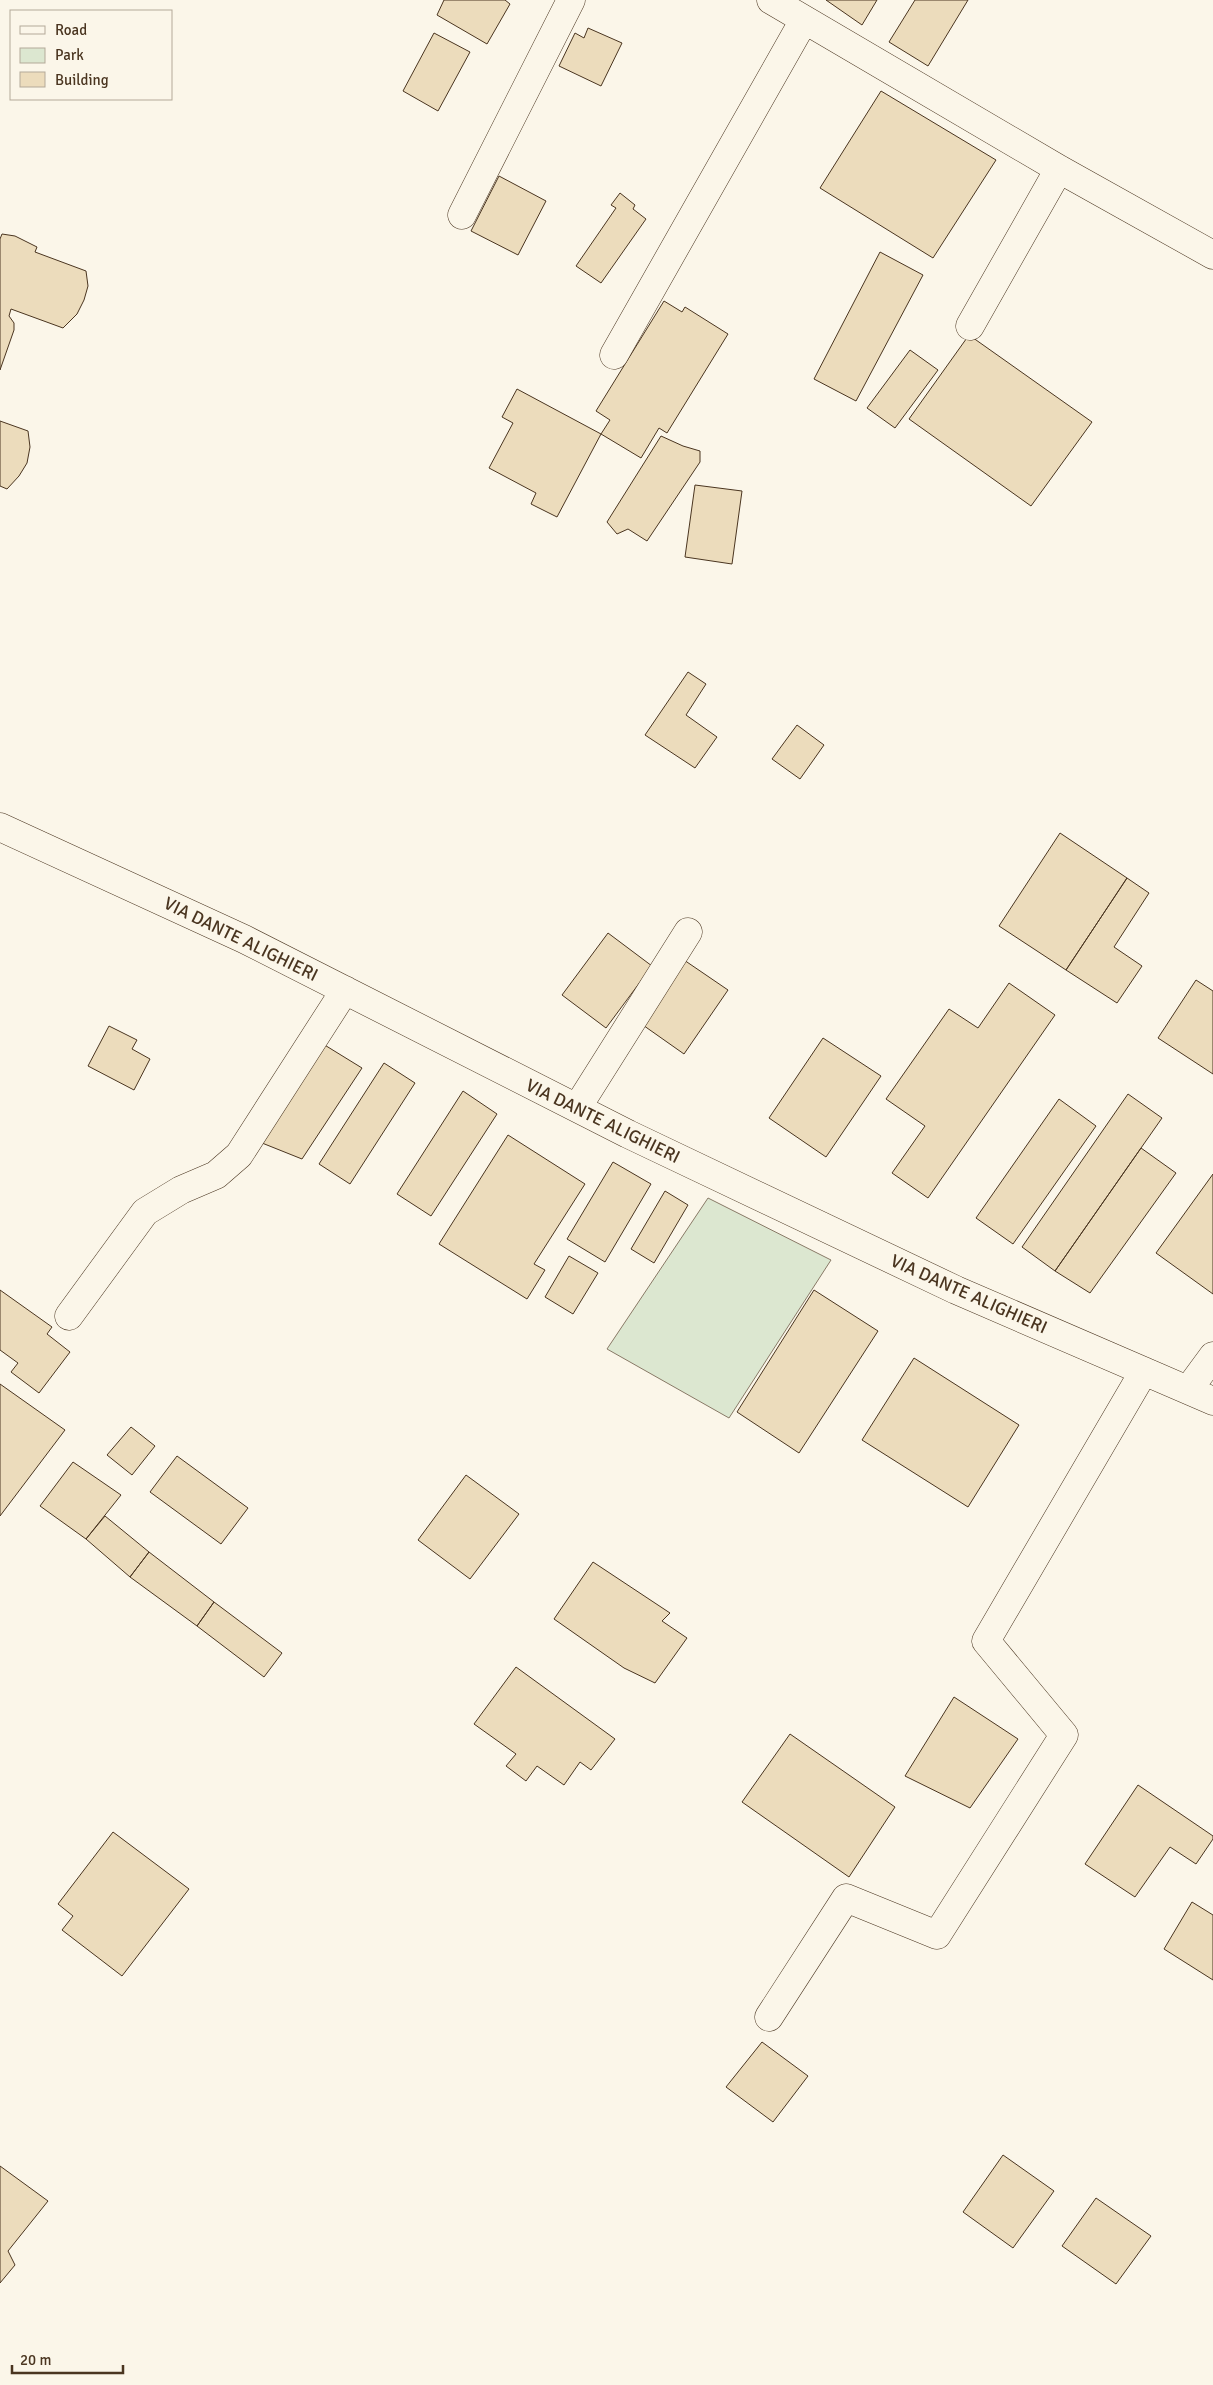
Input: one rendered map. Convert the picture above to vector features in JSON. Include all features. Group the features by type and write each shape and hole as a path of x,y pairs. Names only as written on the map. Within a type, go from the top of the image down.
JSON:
{"street":[{"path":"462,215 571,0"},
{"path":"771,0 1059,169 1213,255"},
{"path":"614,355 804,20"},
{"path":"970,326 1059,169"},
{"name":"VIA DANTE ALIGHIERI","path":"0,826 244,939 577,1108 956,1290 1213,1401"},
{"path":"577,1108 688,932"},
{"path":"69,1316 145,1212 181,1190 216,1175 239,1155 345,990"},
{"path":"1188,1390 1213,1356"},
{"path":"769,2017 846,1898 937,1935 1064,1735 986,1641 1144,1371"}],"green space":[{"path":"708,1198 831,1260 729,1418 607,1349"}],"building":[{"path":"444,0 505,0 510,4 487,44 437,15"},
{"path":"826,0 877,0 862,25"},
{"path":"915,0 968,0 928,66 889,42"},
{"path":"588,28 622,43 601,86 559,66 575,33 584,38"},
{"path":"434,33 470,52 438,111 403,91"},
{"path":"881,91 996,160 933,258 820,188"},
{"path":"499,176 546,201 518,255 471,231"},
{"path":"620,193 635,205 633,209 646,219 601,283 576,266 616,208 611,205"},
{"path":"2,234 15,236 37,247 35,252 86,271 88,286 77,314 63,328 11,309 9,316 14,323 14,330 0,370 0,239"},
{"path":"880,252 923,275 856,401 814,379"},
{"path":"664,301 682,312 685,307 728,334 667,433 659,428 641,458 601,434 610,420 596,411"},
{"path":"969,335 1092,422 1031,506 909,419"},
{"path":"910,350 938,370 895,428 867,408"},
{"path":"517,389 601,434 557,517 531,504 536,493 489,468 513,423 502,417"},
{"path":"0,421 28,431 30,447 27,463 19,476 7,489 0,486"},
{"path":"661,436 700,451 700,462 647,541 628,529 617,534 607,522"},
{"path":"695,485 742,491 732,564 685,557"},
{"path":"688,672 706,684 686,715 717,737 695,768 645,735"},
{"path":"797,725 824,745 800,779 772,759"},
{"path":"1060,833 1127,878 1066,970 999,926"},
{"path":"1127,878 1149,893 1114,947 1142,966 1117,1003 1066,970"},
{"path":"608,933 652,966 606,1028 562,995"},
{"path":"684,960 728,990 684,1054 640,1023"},
{"path":"1196,980 1213,991 1213,1074 1158,1038"},
{"path":"1009,983 1055,1015 928,1198 892,1173 925,1126 886,1099 949,1009 978,1028"},
{"path":"109,1026 137,1040 132,1049 150,1059 134,1090 88,1066"},
{"path":"823,1038 881,1076 826,1157 769,1118"},
{"path":"323,1044 362,1068 302,1159 257,1141"},
{"path":"384,1063 415,1083 350,1184 319,1164"},
{"path":"463,1091 497,1114 431,1216 397,1194"},
{"path":"1128,1094 1162,1118 1055,1271 1022,1247"},
{"path":"1059,1099 1096,1126 1013,1244 976,1218"},
{"path":"508,1135 585,1184 534,1264 545,1270 527,1299 439,1244"},
{"path":"1141,1148 1176,1173 1090,1293 1055,1271"},
{"path":"613,1162 651,1184 605,1262 567,1239"},
{"path":"1213,1174 1213,1294 1156,1253"},
{"path":"665,1191 688,1205 654,1263 631,1249"},
{"path":"569,1256 598,1273 573,1314 545,1297"},
{"path":"0,1290 52,1327 47,1334 70,1352 39,1393 11,1372 18,1363 0,1350"},
{"path":"814,1290 878,1331 799,1453 737,1412"},
{"path":"914,1358 1019,1425 968,1507 862,1440"},
{"path":"0,1384 65,1430 0,1516"},
{"path":"131,1427 155,1446 132,1475 107,1455"},
{"path":"177,1456 248,1508 221,1544 150,1492"},
{"path":"73,1462 121,1495 86,1539 40,1506"},
{"path":"466,1475 519,1514 470,1579 418,1540"},
{"path":"105,1516 149,1552 130,1577 86,1539"},
{"path":"149,1552 214,1602 197,1626 130,1577"},
{"path":"593,1562 670,1613 662,1621 687,1638 655,1683 624,1668 554,1619"},
{"path":"214,1602 282,1653 264,1677 197,1626"},
{"path":"516,1667 615,1739 591,1770 580,1762 564,1785 537,1766 526,1781 506,1766 516,1754 474,1724"},
{"path":"954,1697 1018,1739 970,1808 905,1776"},
{"path":"790,1734 895,1807 849,1877 742,1802"},
{"path":"1138,1785 1213,1836 1213,1839 1196,1864 1170,1847 1135,1897 1085,1864"},
{"path":"113,1832 189,1889 122,1976 62,1930 73,1916 58,1904"},
{"path":"1192,1902 1213,1915 1213,1980 1164,1949"},
{"path":"762,2042 808,2076 773,2122 726,2087"},
{"path":"1003,2155 1054,2191 1013,2248 963,2212"},
{"path":"0,2166 48,2201 8,2251 15,2265 0,2283"},
{"path":"1096,2198 1151,2236 1116,2284 1062,2246"}]}
